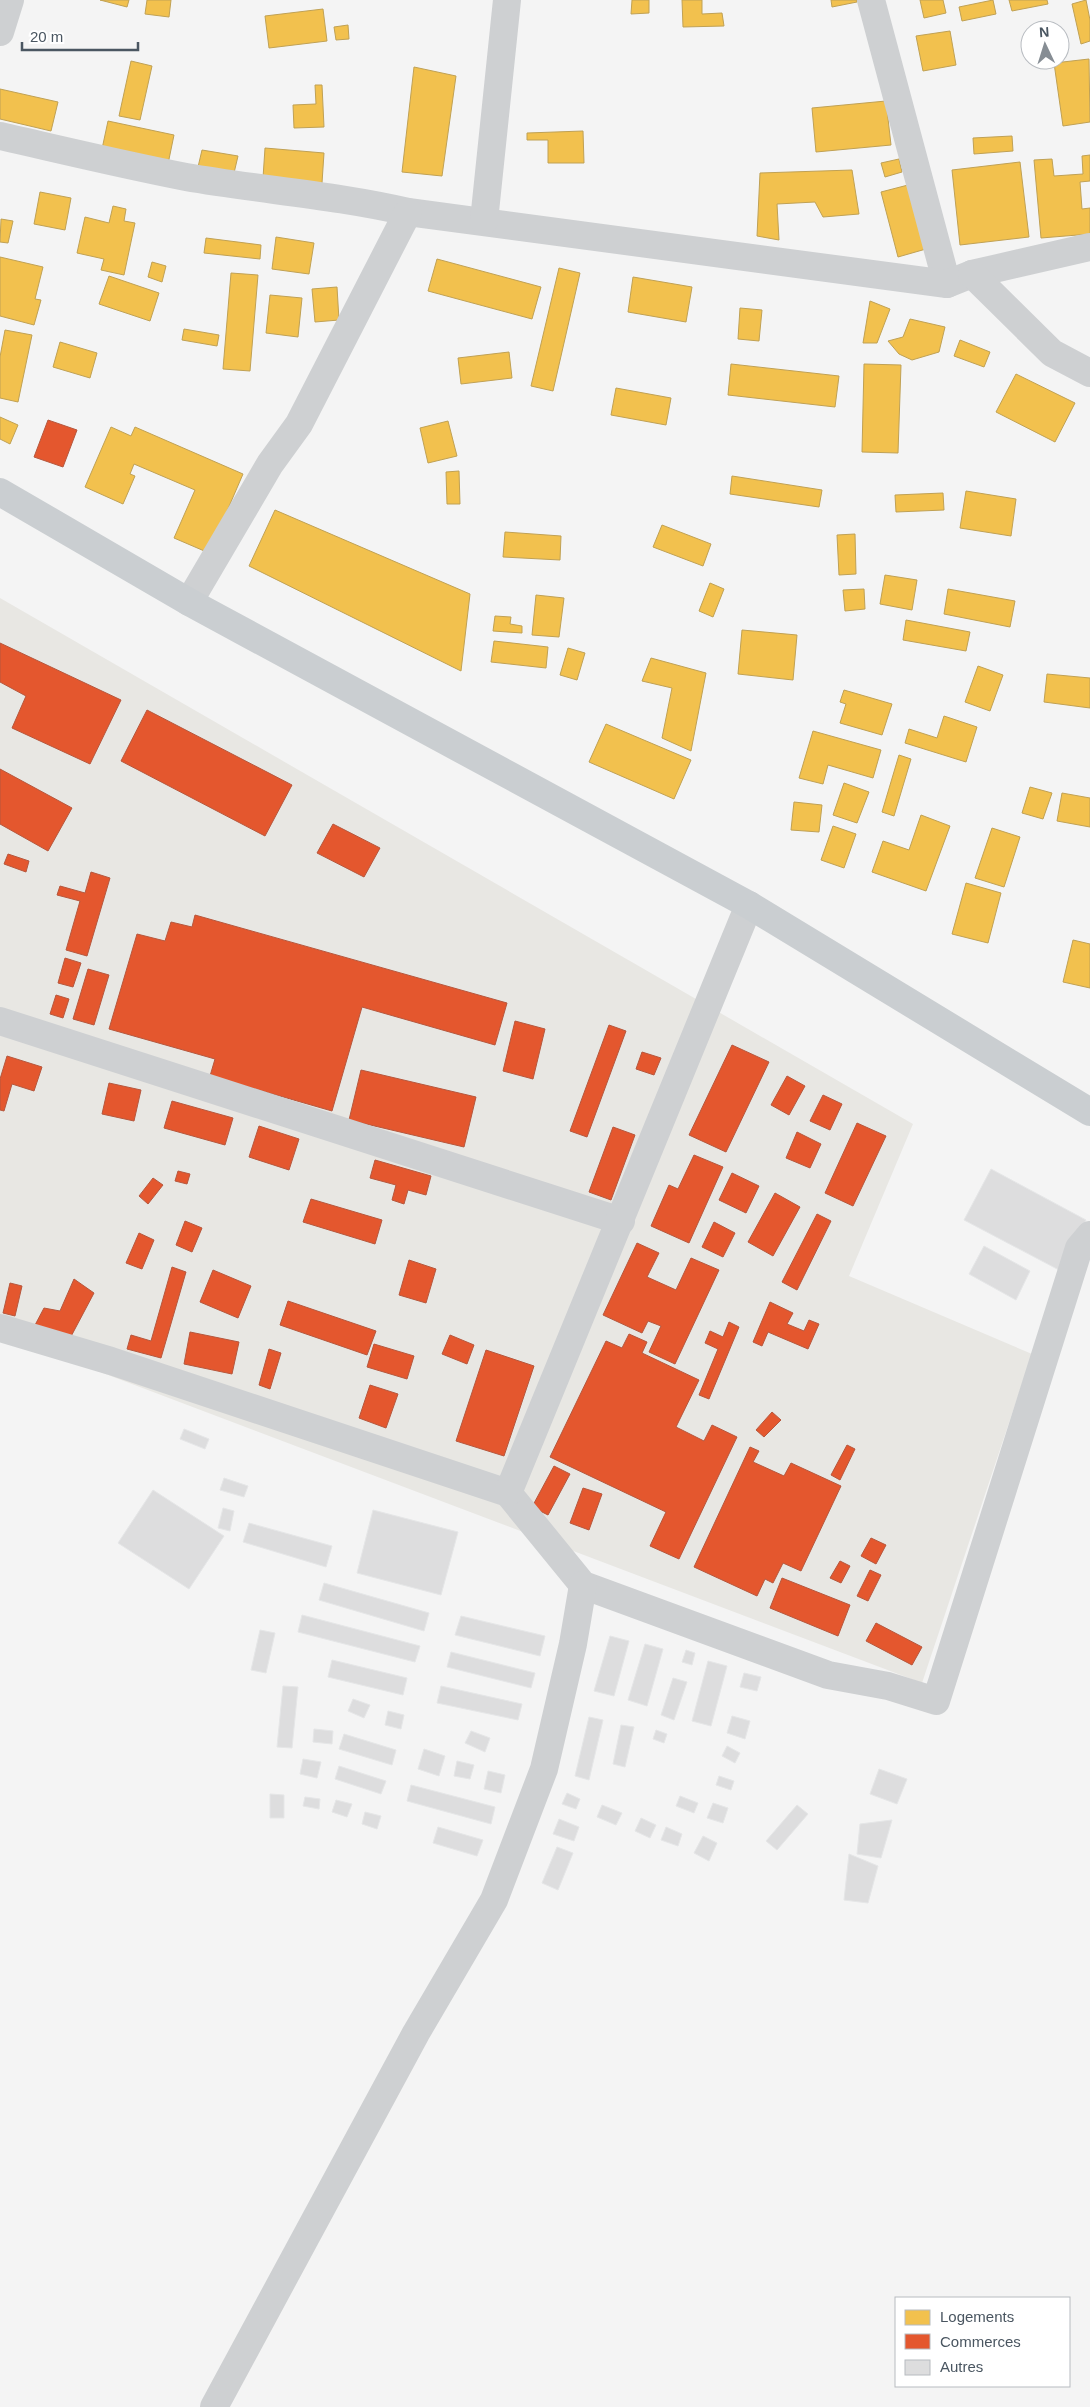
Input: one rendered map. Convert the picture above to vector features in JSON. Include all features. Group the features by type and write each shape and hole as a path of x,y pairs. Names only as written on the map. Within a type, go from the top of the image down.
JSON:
{"main road":[{"path":"0,492 189,602 749,905 1090,1112"}],"street":[{"path":"0,32 10,0"},
{"path":"484,221 507,0"},
{"path":"870,0 947,284"},
{"path":"0,136 186,176 294,194 359,201 408,212 947,284 972,274 1090,247"},
{"path":"189,602 270,464 299,424 408,212"},
{"path":"972,274 1052,352 1090,373"},
{"path":"508,1493 622,1221 749,905"},
{"path":"0,1021 622,1221"},
{"path":"0,1328 111,1362 508,1493 583,1585 828,1675 888,1686 936,1701 1079,1248 1090,1235"},
{"path":"214,2407 416,2032 494,1900 544,1770 573,1644 583,1585"}],"shaded area":[{"path":"0,598 913,1124 849,1276 1032,1354 922,1683 0,1334"}],"building: Logements":[{"path":"100,0 129,0 127,7"},
{"path":"147,0 171,0 169,17 145,14"},
{"path":"632,0 649,0 649,13 631,14"},
{"path":"682,0 702,0 702,14 722,13 724,26 683,27"},
{"path":"831,0 857,0 857,2 832,7"},
{"path":"920,0 943,0 946,13 924,18"},
{"path":"993,0 996,14 962,21 959,7"},
{"path":"1009,0 1047,0 1048,4 1012,11"},
{"path":"1086,0 1090,20 1090,41 1081,44 1072,4"},
{"path":"323,9 327,41 269,48 265,16"},
{"path":"348,25 349,39 336,40 334,27"},
{"path":"950,31 956,65 923,71 916,36"},
{"path":"1089,59 1090,122 1063,126 1055,70 1070,70 1070,61"},
{"path":"131,61 152,66 140,120 119,116"},
{"path":"414,67 456,76 442,176 402,172"},
{"path":"315,85 322,85 324,127 294,128 293,105 316,104"},
{"path":"0,89 58,102 51,131 0,119"},
{"path":"886,101 891,145 816,152 812,108"},
{"path":"108,121 174,135 168,164 102,149"},
{"path":"583,131 584,163 548,163 548,140 527,140 527,133"},
{"path":"1012,136 1013,151 974,154 973,138"},
{"path":"265,148 324,153 322,183 263,178"},
{"path":"202,150 238,156 234,173 198,167"},
{"path":"1090,155 1090,181 1080,182 1082,209 1090,208 1090,234 1041,238 1034,160 1052,159 1054,176 1083,174 1082,156"},
{"path":"899,159 902,172 885,177 881,163"},
{"path":"1020,162 1029,237 960,245 952,170"},
{"path":"852,170 859,214 823,217 815,202 777,204 779,240 757,236 760,173"},
{"path":"908,185 926,249 898,257 881,192"},
{"path":"40,192 71,198 65,230 34,224"},
{"path":"113,206 126,209 124,221 135,223 124,275 101,270 104,259 77,253 85,217 109,223"},
{"path":"1,219 13,221 8,243 0,242"},
{"path":"276,237 314,243 309,274 272,269"},
{"path":"206,238 261,245 260,259 204,253"},
{"path":"0,257 43,267 35,299 41,300 34,325 0,316"},
{"path":"437,259 541,287 532,319 428,291"},
{"path":"152,262 166,266 162,282 148,277"},
{"path":"559,268 580,273 553,391 531,386"},
{"path":"231,273 258,275 250,371 223,369"},
{"path":"109,276 159,293 150,321 99,304"},
{"path":"633,277 692,287 686,322 628,312"},
{"path":"337,287 339,320 315,322 312,289"},
{"path":"270,295 302,298 298,337 266,333"},
{"path":"870,301 890,309 877,343 863,343"},
{"path":"740,308 762,310 759,341 738,339"},
{"path":"910,319 945,327 939,352 912,360 899,354 888,341 903,337"},
{"path":"184,329 219,335 217,346 182,340"},
{"path":"5,330 32,335 18,402 0,398 0,357"},
{"path":"960,340 990,352 984,367 954,356"},
{"path":"60,342 97,353 90,378 53,367"},
{"path":"509,352 512,378 461,384 458,358"},
{"path":"731,364 839,376 835,407 728,395"},
{"path":"864,364 901,365 898,453 862,452"},
{"path":"1016,374 1075,403 1055,442 996,412"},
{"path":"616,388 671,398 666,425 611,415"},
{"path":"0,417 18,425 10,444 0,439"},
{"path":"448,421 457,456 428,463 420,428"},
{"path":"111,427 131,436 135,427 243,474 209,553 174,538 195,490 134,464 130,474 135,476 123,504 85,487"},
{"path":"459,471 460,504 447,504 446,472"},
{"path":"732,476 822,490 819,507 730,494"},
{"path":"966,491 1016,499 1011,536 960,528"},
{"path":"943,493 944,510 896,512 895,495"},
{"path":"275,510 470,594 461,671 249,566"},
{"path":"662,525 711,544 703,566 653,547"},
{"path":"505,532 561,536 560,560 503,557"},
{"path":"855,534 856,574 839,575 837,535"},
{"path":"885,575 917,580 912,610 880,604"},
{"path":"710,583 724,589 713,617 699,611"},
{"path":"864,589 865,609 845,611 843,590"},
{"path":"948,589 1015,601 1010,627 944,614"},
{"path":"536,595 564,598 559,637 532,635"},
{"path":"495,616 511,617 510,624 522,626 522,633 493,631"},
{"path":"906,620 970,632 966,651 903,640"},
{"path":"742,630 797,635 793,680 738,674"},
{"path":"494,641 548,647 546,668 491,662"},
{"path":"568,648 585,653 577,680 560,675"},
{"path":"651,658 706,673 691,751 662,738 672,688 642,681"},
{"path":"978,666 1003,675 990,711 965,702"},
{"path":"1047,674 1090,678 1090,708 1044,702"},
{"path":"844,690 892,704 882,735 840,723 846,704 840,702"},
{"path":"944,716 977,727 966,762 905,743 909,729 937,738"},
{"path":"606,724 691,760 674,799 589,762"},
{"path":"813,731 881,750 873,778 828,765 823,784 799,778"},
{"path":"899,755 911,759 894,816 882,812"},
{"path":"844,783 869,792 857,823 833,815"},
{"path":"1030,787 1052,793 1043,819 1022,813"},
{"path":"1062,793 1090,798 1090,827 1057,821"},
{"path":"794,802 822,805 819,832 791,830"},
{"path":"921,815 950,826 926,891 872,872 883,841 909,850"},
{"path":"833,826 856,834 844,868 821,860"},
{"path":"992,828 1020,837 1004,887 975,878"},
{"path":"966,883 1001,893 988,943 952,934"},
{"path":"1073,940 1090,944 1090,988 1063,982"}],"building: Commerces":[{"path":"48,420 77,430 63,467 34,457"},
{"path":"0,643 121,700 90,764 12,728 26,696 0,682"},
{"path":"147,710 292,785 265,836 121,761"},
{"path":"0,769 72,808 48,851 0,824"},
{"path":"333,824 380,848 364,877 317,853"},
{"path":"8,854 29,861 26,872 4,864"},
{"path":"91,872 110,878 87,956 66,950 80,901 57,895 60,886 85,893"},
{"path":"195,915 507,1003 495,1045 362,1007 332,1111 210,1076 215,1059 109,1029 137,934 165,941 171,922 192,927"},
{"path":"65,958 81,963 73,987 58,983"},
{"path":"88,969 109,975 94,1025 73,1019"},
{"path":"56,995 69,999 63,1018 50,1014"},
{"path":"515,1021 545,1029 533,1079 503,1071"},
{"path":"609,1025 626,1031 587,1137 570,1131"},
{"path":"732,1045 769,1062 726,1152 689,1135"},
{"path":"642,1052 661,1058 654,1075 636,1069"},
{"path":"7,1056 42,1067 34,1091 12,1084 4,1111 0,1110 0,1079"},
{"path":"361,1070 476,1097 464,1147 349,1120"},
{"path":"787,1076 805,1086 789,1115 771,1105"},
{"path":"109,1083 141,1090 134,1121 102,1114"},
{"path":"823,1095 842,1104 830,1130 810,1121"},
{"path":"172,1101 233,1118 225,1145 164,1128"},
{"path":"857,1123 886,1136 853,1206 825,1193"},
{"path":"259,1126 299,1139 289,1170 249,1157"},
{"path":"613,1127 635,1135 611,1200 589,1192"},
{"path":"797,1132 821,1144 810,1168 786,1158"},
{"path":"694,1155 723,1167 689,1243 651,1226 669,1185 678,1189"},
{"path":"375,1160 431,1176 426,1195 408,1190 404,1204 392,1200 396,1185 370,1178"},
{"path":"178,1171 190,1174 187,1184 175,1181"},
{"path":"732,1173 759,1186 746,1213 719,1200"},
{"path":"153,1178 163,1185 148,1204 139,1196"},
{"path":"775,1193 800,1207 773,1256 748,1242"},
{"path":"311,1199 382,1220 375,1244 303,1222"},
{"path":"817,1214 831,1221 797,1290 782,1282"},
{"path":"185,1221 202,1228 192,1252 176,1245"},
{"path":"714,1222 735,1233 723,1257 702,1247"},
{"path":"139,1233 154,1240 142,1269 126,1263"},
{"path":"637,1243 659,1253 647,1277 676,1290 691,1258 719,1270 675,1364 649,1352 661,1326 648,1321 642,1333 603,1315"},
{"path":"409,1260 436,1269 426,1303 399,1295"},
{"path":"172,1267 186,1272 161,1358 127,1349 131,1335 151,1341"},
{"path":"213,1270 251,1286 238,1318 200,1302"},
{"path":"74,1279 94,1293 67,1344 34,1327 44,1308 60,1311"},
{"path":"10,1283 22,1286 15,1316 3,1313"},
{"path":"288,1301 376,1331 367,1355 280,1325"},
{"path":"770,1302 793,1313 787,1324 804,1331 809,1320 819,1324 808,1349 768,1332 762,1346 753,1342"},
{"path":"729,1322 739,1327 709,1399 699,1395 718,1349 705,1343 710,1331 723,1337"},
{"path":"190,1332 239,1342 232,1374 184,1364"},
{"path":"629,1334 647,1342 642,1353 699,1380 676,1427 704,1441 712,1425 737,1437 679,1559 650,1546 666,1512 550,1457 606,1341 622,1348"},
{"path":"450,1335 474,1345 467,1364 442,1354"},
{"path":"374,1344 414,1356 407,1379 367,1367"},
{"path":"269,1349 281,1353 270,1389 259,1385"},
{"path":"486,1350 534,1366 504,1456 456,1441"},
{"path":"370,1385 398,1394 386,1428 359,1418"},
{"path":"772,1412 781,1420 764,1437 756,1430"},
{"path":"847,1445 855,1449 840,1480 831,1475"},
{"path":"750,1447 759,1451 753,1462 784,1476 791,1463 841,1486 801,1571 783,1563 773,1583 765,1579 757,1596 694,1567"},
{"path":"554,1466 570,1474 548,1515 532,1507"},
{"path":"583,1488 602,1494 589,1530 570,1523"},
{"path":"871,1538 886,1545 876,1564 861,1556"},
{"path":"840,1561 850,1566 841,1583 830,1578"},
{"path":"870,1570 881,1575 868,1601 857,1596"},
{"path":"782,1578 850,1605 838,1636 770,1608"},
{"path":"876,1623 922,1647 912,1665 866,1641"}],"building: Autres":[{"path":"991,1169 1086,1220 1059,1270 964,1220"},
{"path":"984,1246 1030,1271 1016,1300 969,1274"},
{"path":"184,1429 209,1439 205,1449 180,1439"},
{"path":"224,1478 248,1486 244,1497 220,1490"},
{"path":"153,1490 224,1536 189,1589 118,1543"},
{"path":"223,1508 234,1511 230,1531 218,1528"},
{"path":"373,1510 458,1532 441,1595 357,1573"},
{"path":"249,1523 332,1546 326,1567 243,1542"},
{"path":"324,1583 429,1613 424,1631 319,1600"},
{"path":"302,1615 420,1646 415,1662 298,1632"},
{"path":"461,1616 545,1636 540,1656 455,1635"},
{"path":"260,1630 275,1633 266,1673 251,1670"},
{"path":"610,1636 629,1641 614,1696 594,1691"},
{"path":"645,1644 663,1649 647,1706 628,1700"},
{"path":"686,1650 695,1653 692,1665 682,1662"},
{"path":"451,1652 535,1673 531,1688 447,1667"},
{"path":"332,1660 407,1678 403,1695 328,1677"},
{"path":"708,1661 727,1666 711,1726 692,1721"},
{"path":"744,1673 761,1677 757,1691 740,1687"},
{"path":"673,1678 687,1682 674,1720 661,1715"},
{"path":"283,1686 298,1687 292,1748 277,1747"},
{"path":"441,1686 522,1704 518,1720 437,1703"},
{"path":"353,1699 370,1705 364,1718 348,1711"},
{"path":"388,1711 404,1715 401,1729 385,1725"},
{"path":"732,1716 750,1721 745,1739 727,1733"},
{"path":"589,1717 603,1720 589,1780 575,1776"},
{"path":"621,1725 634,1727 625,1767 613,1764"},
{"path":"314,1729 333,1731 332,1744 313,1742"},
{"path":"656,1730 667,1734 664,1743 653,1739"},
{"path":"471,1731 490,1738 485,1752 465,1743"},
{"path":"344,1734 396,1750 392,1765 339,1749"},
{"path":"727,1746 740,1753 735,1763 722,1756"},
{"path":"424,1749 445,1756 439,1776 418,1769"},
{"path":"303,1759 321,1762 317,1778 300,1774"},
{"path":"457,1761 474,1765 470,1779 454,1776"},
{"path":"339,1766 386,1781 381,1794 335,1779"},
{"path":"879,1769 907,1779 897,1804 870,1794"},
{"path":"488,1771 505,1775 501,1793 484,1789"},
{"path":"719,1776 734,1781 731,1790 716,1785"},
{"path":"411,1785 495,1807 491,1824 407,1801"},
{"path":"567,1793 580,1799 576,1809 562,1804"},
{"path":"270,1794 284,1795 284,1818 270,1818"},
{"path":"680,1796 698,1803 694,1813 676,1806"},
{"path":"305,1797 320,1799 319,1809 303,1806"},
{"path":"336,1800 352,1804 347,1817 332,1812"},
{"path":"713,1803 728,1808 723,1823 707,1818"},
{"path":"602,1805 622,1813 616,1825 597,1817"},
{"path":"797,1805 808,1814 777,1850 766,1841"},
{"path":"365,1812 381,1816 377,1829 362,1824"},
{"path":"641,1818 656,1825 650,1838 635,1831"},
{"path":"559,1819 579,1827 574,1841 553,1834"},
{"path":"892,1820 881,1858 857,1854 860,1824"},
{"path":"438,1827 483,1840 477,1856 433,1843"},
{"path":"666,1827 682,1834 678,1846 661,1840"},
{"path":"703,1836 717,1843 709,1861 694,1853"},
{"path":"557,1847 573,1853 558,1890 542,1883"},
{"path":"849,1854 878,1866 868,1903 844,1900"}]}
